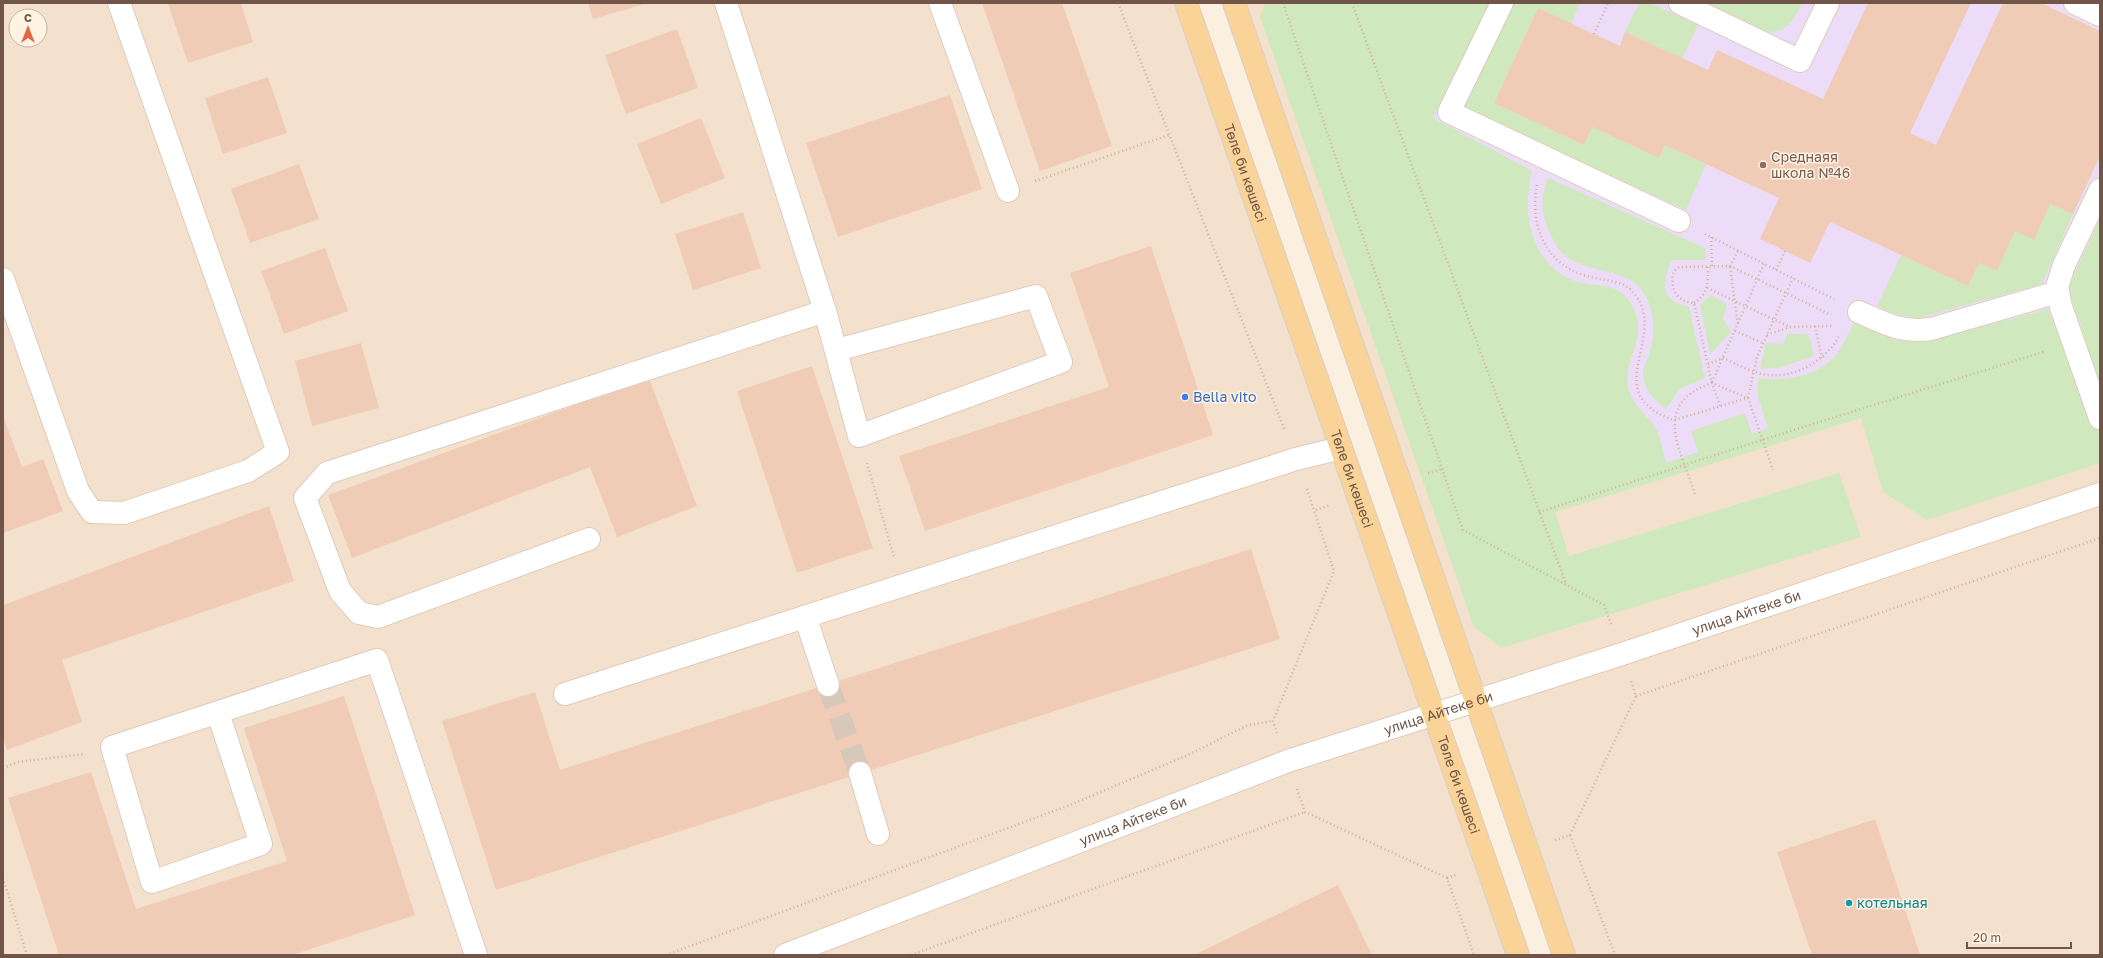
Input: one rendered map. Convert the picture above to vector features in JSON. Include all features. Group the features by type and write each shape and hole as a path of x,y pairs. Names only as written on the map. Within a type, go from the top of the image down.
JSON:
{"main road":[{"name":"Төле би көшесі","path":"1186,3 1518,955"},
{"path":"1234,3 1477,700 1564,955"}],"street":[{"path":"3,279 78,491 92,512 124,513 248,471 278,452 119,3"},
{"path":"726,3 837,350 859,436 1061,362 1036,296 837,350"},
{"path":"940,3 1008,191"},
{"path":"1502,3 1449,112 1680,221"},
{"path":"1680,3 1800,61 1828,3"},
{"path":"2075,3 2100,15"},
{"path":"2100,190 2064,265 2060,276 2058,292 2060,307 2100,418"},
{"path":"1851,317 1907,331 1918,331 1932,329 2058,292"},
{"path":"589,539 378,617 359,613 340,591 305,498 327,473 825,311"},
{"path":"565,694 806,619 1296,459 1341,448"},
{"name":"улица Айтеке би","path":"785,955 1288,761 1622,654 2100,494"},
{"path":"806,619 828,685"},
{"path":"218,713 261,844 152,882 112,747 378,660 476,955"},
{"path":"860,773 878,834"}],"path":[{"path":"1118,3 1316,510 1334,571 1273,721 1305,812"},
{"path":"1283,3 1463,530 1604,605 1636,696 1570,835 1528,850"},
{"path":"1352,3 1566,585"},
{"path":"1594,34 1608,3"},
{"path":"1008,191 1169,135"},
{"path":"1548,159 1536,186 1536,218 1542,238 1560,265 1572,272 1618,282 1634,293 1641,305 1645,323 1645,336 1636,367 1636,379 1639,393 1649,405 1662,416 1674,420 1748,398"},
{"path":"1680,221 1793,278 1851,317"},
{"path":"1712,237 1712,266"},
{"path":"1738,251 1730,266 1738,325"},
{"path":"1776,270 1785,251"},
{"path":"1712,383 1764,264"},
{"path":"1694,303 1705,294 1708,288 1708,266"},
{"path":"1694,303 1680,299 1675,292 1672,278 1674,271 1680,268 1730,266 1786,293 1851,317"},
{"path":"1773,470 1748,398 1754,371 1763,343 1793,278"},
{"path":"1708,288 1745,307 1790,327"},
{"path":"1694,303 1712,383 1720,406"},
{"path":"1708,364 1723,358 1754,371 1769,375 1788,374 1810,365 1822,358 1837,340 1851,317"},
{"path":"1767,335 1790,327 1815,326 1851,317"},
{"path":"1815,326 1822,358"},
{"path":"1735,331 1763,343"},
{"path":"1539,512 1685,464 2048,350"},
{"path":"1696,494 1674,432 1674,420 1685,398 1696,389 1712,383 1748,398"},
{"path":"859,436 902,587"},
{"path":"1636,696 2100,538"},
{"path":"666,955 1070,805 1188,755 1248,725 1273,721"},
{"path":"3,768 18,762 77,756 112,747"},
{"path":"911,955 1305,812 1447,878 1486,864"},
{"path":"1570,835 1616,955"},
{"path":"3,878 27,955"},
{"path":"1447,878 1474,955"}],"shaded area":[{"path":"3,3 1186,3 1518,955 3,955"},
{"path":"1234,3 2100,3 2100,955 1564,955"},
{"name":"Среднаяя школа №46","path":"1370,3 2100,3 2100,347 2082,328 1544,503"}],"green space":[{"path":"1265,3 1489,3 1433,118 1532,171 1528,202 1532,232 1537,247 1545,260 1556,271 1579,282 1613,288 1627,298 1633,307 1637,318 1638,328 1637,338 1629,365 1629,392 1636,405 1654,425 1661,442 1666,463 1698,452 1691,431 1745,413 1752,434 1768,428 1758,397 1758,378 1786,379 1804,375 1821,367 1837,354 1854,323 1894,340 1926,342 2048,309 2058,335 2082,328 2071,299 2070,283 2100,219 2100,463 1927,520 1883,492 1861,418 1555,512 1569,556 1839,473 1861,537 1501,648 1474,627 1260,17"},
{"path":"1512,3 1580,3 1571,24 1538,8 1494,103 1584,145 1592,127 1659,158 1665,145 1706,164 1686,210 1470,111 1466,106 1466,99"},
{"path":"1639,3 1650,3 1698,25 1682,59 1625,32"},
{"path":"1701,3 1802,3 1792,21 1788,25 1779,31 1764,32"},
{"path":"1548,178 1705,248 1706,260 1672,260 1666,276 1665,284 1668,295 1679,304 1689,307 1705,378 1680,389 1666,409 1655,400 1645,385 1643,377 1644,368 1653,339 1652,313 1646,297 1642,290 1634,282 1613,273 1579,263 1568,258 1559,250 1549,231 1543,211 1542,204 1545,185"},
{"path":"2050,204 2073,214 2042,284 1918,318 1894,314 1877,306 1901,255 1968,286 1979,263 1997,271 2015,231 2034,239"},
{"path":"1711,295 1727,304 1723,318 1731,332 1710,354 1700,305"},
{"path":"1787,334 1809,334 1814,356 1778,368 1760,369 1766,343 1784,344"}],"building":[{"path":"241,3 253,42 188,63 168,4"},
{"path":"588,3 648,3 593,19"},
{"path":"982,3 1062,3 1112,146 1040,171"},
{"name":"Среднаяя школа №46","path":"1868,3 1971,3 1910,133 1936,145 2003,3 2041,3 2100,31 2100,156 2073,214 2050,204 2034,240 2015,231 1997,271 1979,263 1968,286 1830,222 1810,263 1760,239 1779,198 1665,145 1659,158 1592,127 1584,145 1494,103 1538,8 1620,46 1625,32 1708,70 1717,50 1823,99"},
{"path":"677,29 698,88 626,114 605,55"},
{"path":"268,77 287,133 223,154 205,98"},
{"path":"950,95 982,189 838,237 806,143"},
{"path":"701,118 725,178 661,204 637,144"},
{"path":"299,164 319,219 250,243 231,189"},
{"path":"743,212 761,268 693,290 675,234"},
{"path":"1151,246 1213,435 925,531 899,456 1109,387 1070,273"},
{"path":"325,248 348,311 284,334 261,271"},
{"path":"361,343 379,408 312,426 295,361"},
{"path":"812,366 873,548 797,573 737,391"},
{"path":"649,378 697,506 617,537 590,467 352,558 328,495"},
{"path":"3,416 22,467 43,459 63,511 3,533"},
{"path":"269,506 294,581 62,660 82,722 7,750 3,739 3,605"},
{"path":"1251,549 1280,639 496,890 442,721 535,692 560,770"},
{"path":"344,696 415,915 292,955 59,955 8,798 91,772 136,909 287,861 244,728"},
{"name":"котельная","path":"1875,819 1920,955 1812,955 1777,852"},
{"path":"1338,885 1372,955 1194,955"}],"tunnel":[{"path":"828,685 860,773"}],"place":[{"name":"Среднаяя школа №46","path":"1763,165"},
{"name":"Bella vito","path":"1185,397"},
{"name":"котельная","path":"1849,903"}]}
